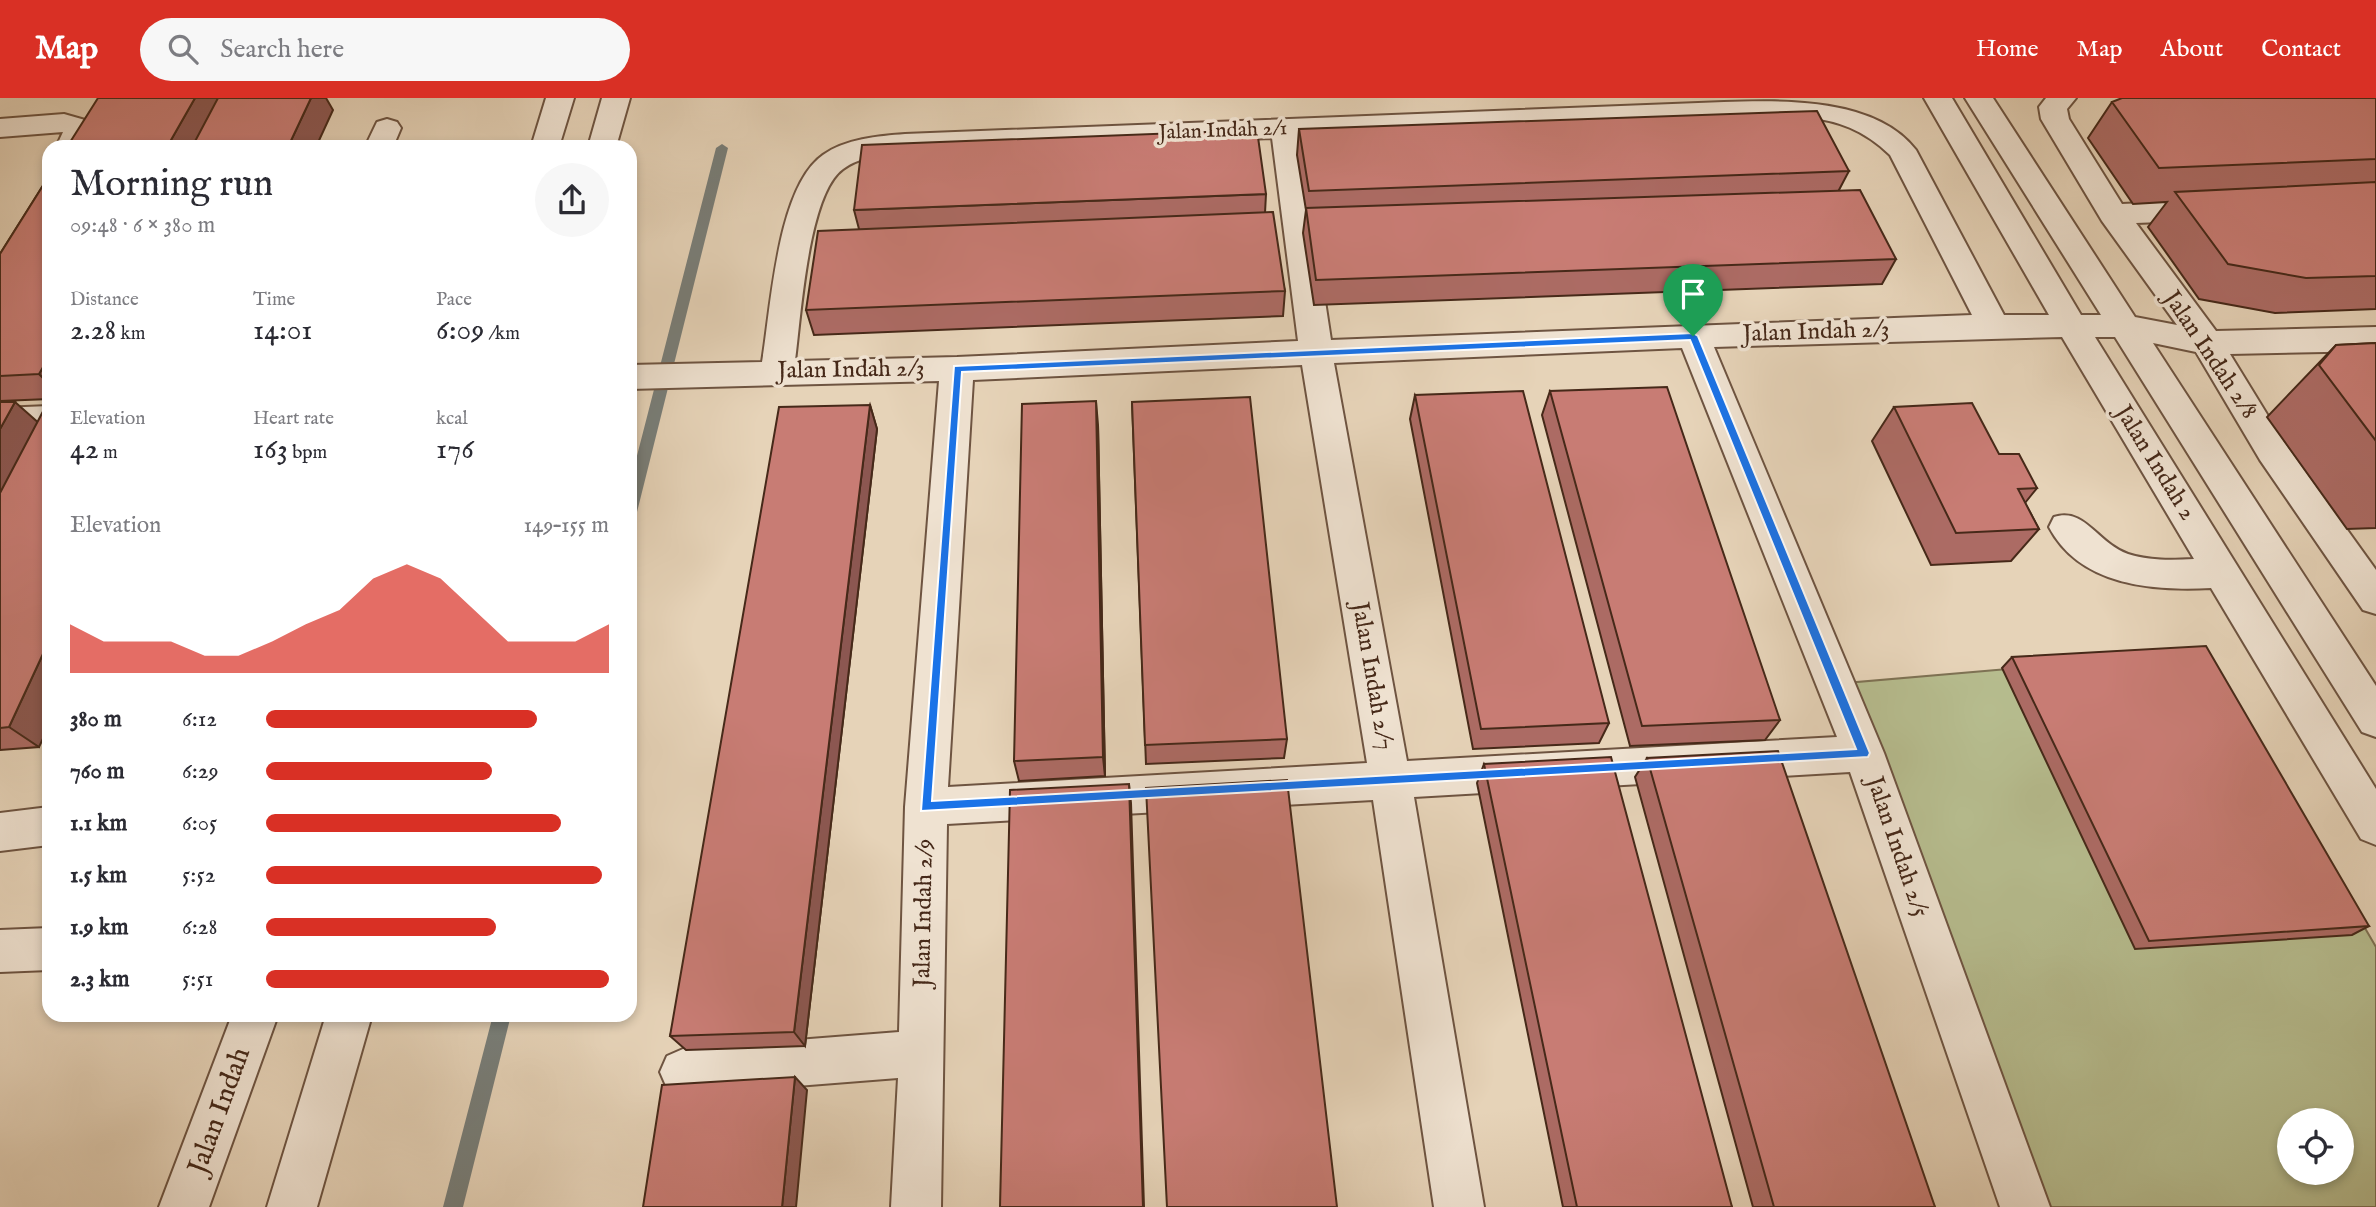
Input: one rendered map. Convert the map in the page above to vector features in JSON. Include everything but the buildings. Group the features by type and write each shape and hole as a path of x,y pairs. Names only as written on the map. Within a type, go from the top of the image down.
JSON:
{"street":[{"path":"547,140 560,98"},
{"path":"604,140 616,98"},
{"name":"Jalan Indah 2","path":"1938,98 2072,327 2376,826"},
{"name":"Jalan Indah 2","path":"1979,98 2376,720"},
{"name":"Jalan Indah 2/8","path":"2058,102 2055,119 2113,214 2207,344 2272,451 2376,599"},
{"name":"Jalan Indah 2/1","path":"777,372 801,213 808,188 824,168 850,152 880,145 1009,138 1775,109 1839,111 1883,131 1902,150 1994,326"},
{"path":"0,128 67,135"},
{"name":"Jalan Indah 2/7","path":"1285,129 1316,352 1391,779 1459,1207"},
{"path":"2113,214 2237,209"},
{"name":"Jalan Indah 2/3","path":"637,377 957,369 1693,336 1994,326 2125,326 2207,344 2376,339"},
{"name":"Jalan Indah 2/5","path":"1693,336 1864,753 2025,1207"},
{"name":"Jalan Indah 2/9","path":"916,1207 922,1054 926,807 957,369"},
{"path":"0,421 42,419"},
{"path":"2067,527 2081,546 2123,568 2160,576 2223,573"},
{"path":"926,807 1864,753"},
{"path":"0,832 42,827"},
{"path":"0,951 42,949"},
{"name":"Jalan Indah","path":"184,1207 252,1022"},
{"path":"292,1207 347,1022"},
{"path":"683,1072 922,1054"}],"green space":[{"path":"2204,652 2376,947 2376,1207 2046,1207 1846,683"}],"waterway":[{"path":"637,484 722,148"},
{"path":"453,1207 500,1022"}],"route":[{"path":"1693,336 1864,753 926,807 957,369 1693,336"}]}
